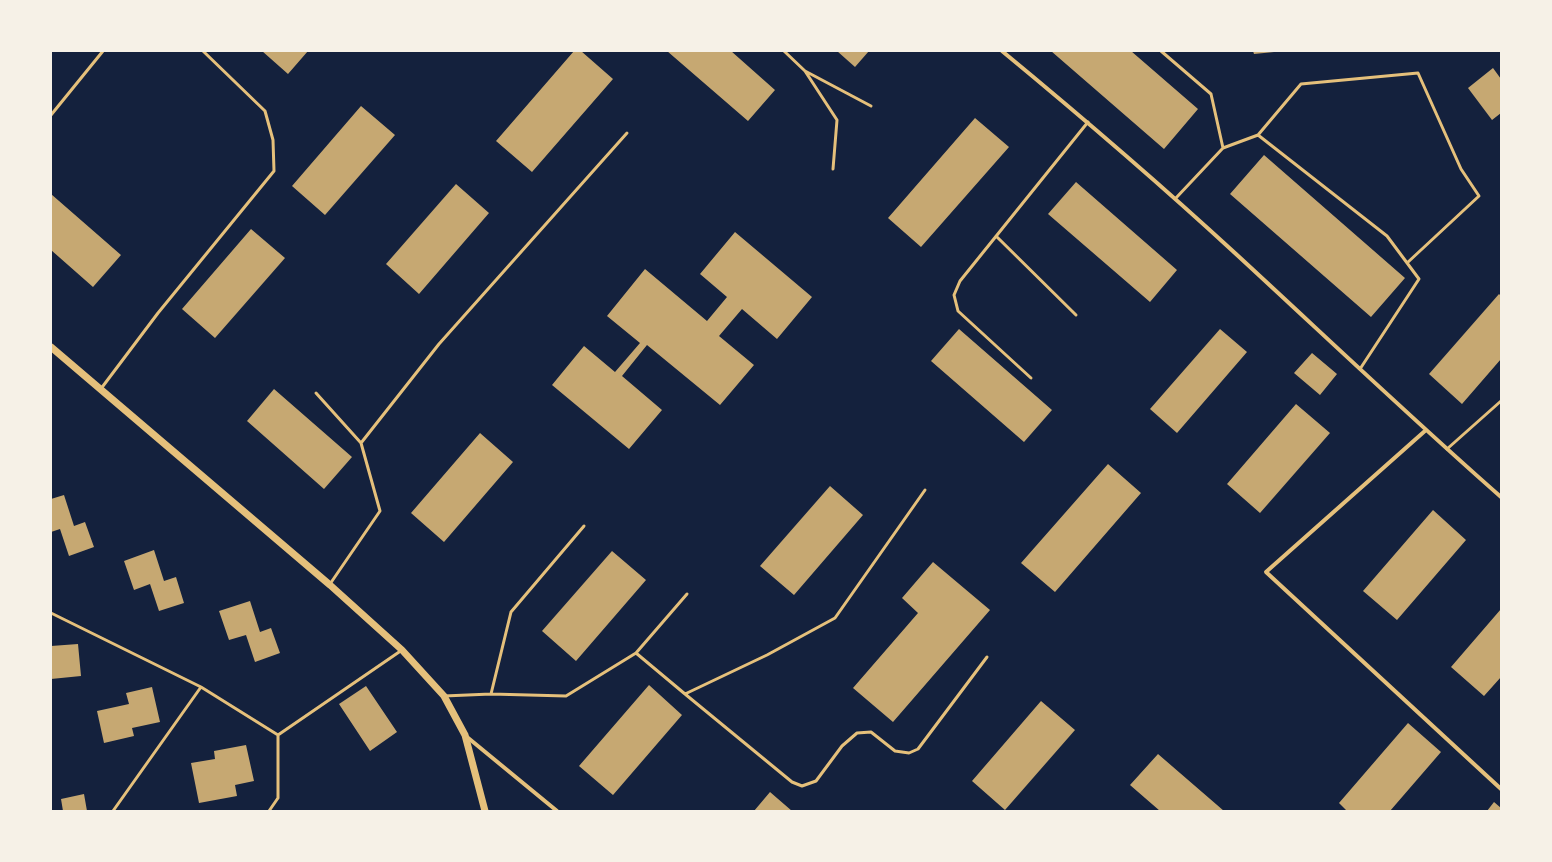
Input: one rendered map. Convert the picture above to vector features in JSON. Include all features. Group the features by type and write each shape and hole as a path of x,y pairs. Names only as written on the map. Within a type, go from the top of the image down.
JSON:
{"street":[{"path":"1002,51 1088,122 1446,449 1501,497"},
{"path":"51,347 330,585 402,650 444,696 465,735 485,811"},
{"path":"1426,430 1266,572 1501,788"},
{"path":"465,735 557,811"}],"lane":[{"path":"51,115 103,51"},
{"path":"100,390 158,313 274,171 273,140 266,110 203,51"},
{"path":"784,51 805,71 837,120 833,169"},
{"path":"1160,51 1211,94 1223,148"},
{"path":"805,71 871,106"},
{"path":"1175,200 1223,148 1258,135 1301,84 1418,73 1461,169 1478,196 1407,263"},
{"path":"1031,378 958,311 954,295 960,281 1088,122"},
{"path":"360,442 439,344 627,133"},
{"path":"1258,135 1386,236 1419,279 1360,369"},
{"path":"996,236 1076,316"},
{"path":"316,393 360,442 380,511 330,585"},
{"path":"1446,449 1501,401"},
{"path":"685,694 767,655 835,618 926,490"},
{"path":"491,694 511,612 584,526"},
{"path":"444,696 491,694 566,696 636,653 687,594"},
{"path":"51,614 201,687 278,735"},
{"path":"278,735 402,650"},
{"path":"636,653 792,782 802,786 816,781 842,746 857,733 871,732 895,751 909,753 918,749 987,657"},
{"path":"113,811 201,687"},
{"path":"269,811 278,798 278,735"}],"building":[{"path":"262,51 308,51 288,74"},
{"path":"574,51 581,51 613,79 532,172 496,141"},
{"path":"667,51 731,51 775,90 748,121"},
{"path":"837,51 869,51 855,67"},
{"path":"1051,51 1131,51 1198,109 1164,149"},
{"path":"1253,51 1274,51 1274,52 1254,54"},
{"path":"1493,68 1501,79 1501,113 1492,120 1468,88"},
{"path":"361,106 395,135 325,215 292,186"},
{"path":"975,118 1009,147 921,247 888,218"},
{"path":"1264,155 1405,278 1371,317 1230,194"},
{"path":"1076,182 1177,270 1150,302 1048,214"},
{"path":"456,184 489,213 419,294 386,264"},
{"path":"51,194 121,255 93,287 51,250"},
{"path":"251,229 285,258 215,338 182,309"},
{"path":"735,232 812,297 777,339 742,309 719,336 754,365 720,405 647,345 622,376 662,410 629,449 552,385 584,346 615,372 640,343 607,316 645,269 707,321 727,297 700,274"},
{"path":"1499,294 1501,296 1501,359 1462,404 1429,374"},
{"path":"959,329 1052,410 1024,442 931,361"},
{"path":"1220,329 1247,352 1177,433 1150,409"},
{"path":"1312,353 1337,374 1320,395 1294,373"},
{"path":"274,389 352,457 324,489 247,421"},
{"path":"1296,404 1330,433 1260,513 1227,484"},
{"path":"480,433 513,462 444,542 411,513"},
{"path":"1108,464 1141,493 1055,592 1021,563"},
{"path":"830,486 863,515 794,595 760,566"},
{"path":"64,495 74,526 85,522 94,547 69,556 60,529 51,532 51,499"},
{"path":"1433,510 1466,540 1397,620 1363,591"},
{"path":"154,550 164,581 176,577 184,603 159,611 150,584 134,590 124,561"},
{"path":"612,551 646,580 576,661 542,631"},
{"path":"933,562 990,610 893,722 853,688 918,613 902,598"},
{"path":"250,601 260,632 271,628 280,653 255,662 246,635 229,640 219,611"},
{"path":"1501,609 1501,677 1484,696 1451,667"},
{"path":"78,644 81,676 51,679 51,646"},
{"path":"649,685 682,715 613,795 579,766"},
{"path":"366,686 397,732 370,751 339,704"},
{"path":"152,687 160,722 132,728 134,736 104,743 97,711 129,704 126,693"},
{"path":"1041,701 1075,730 1005,810 972,781"},
{"path":"1408,723 1441,752 1390,811 1347,811 1339,803"},
{"path":"246,745 254,781 235,785 237,796 199,803 191,763 215,759 214,751"},
{"path":"1158,754 1224,811 1160,811 1130,785"},
{"path":"770,792 792,811 754,811"},
{"path":"84,794 87,811 63,811 61,799"},
{"path":"1494,802 1501,808 1501,811 1487,811"}]}
